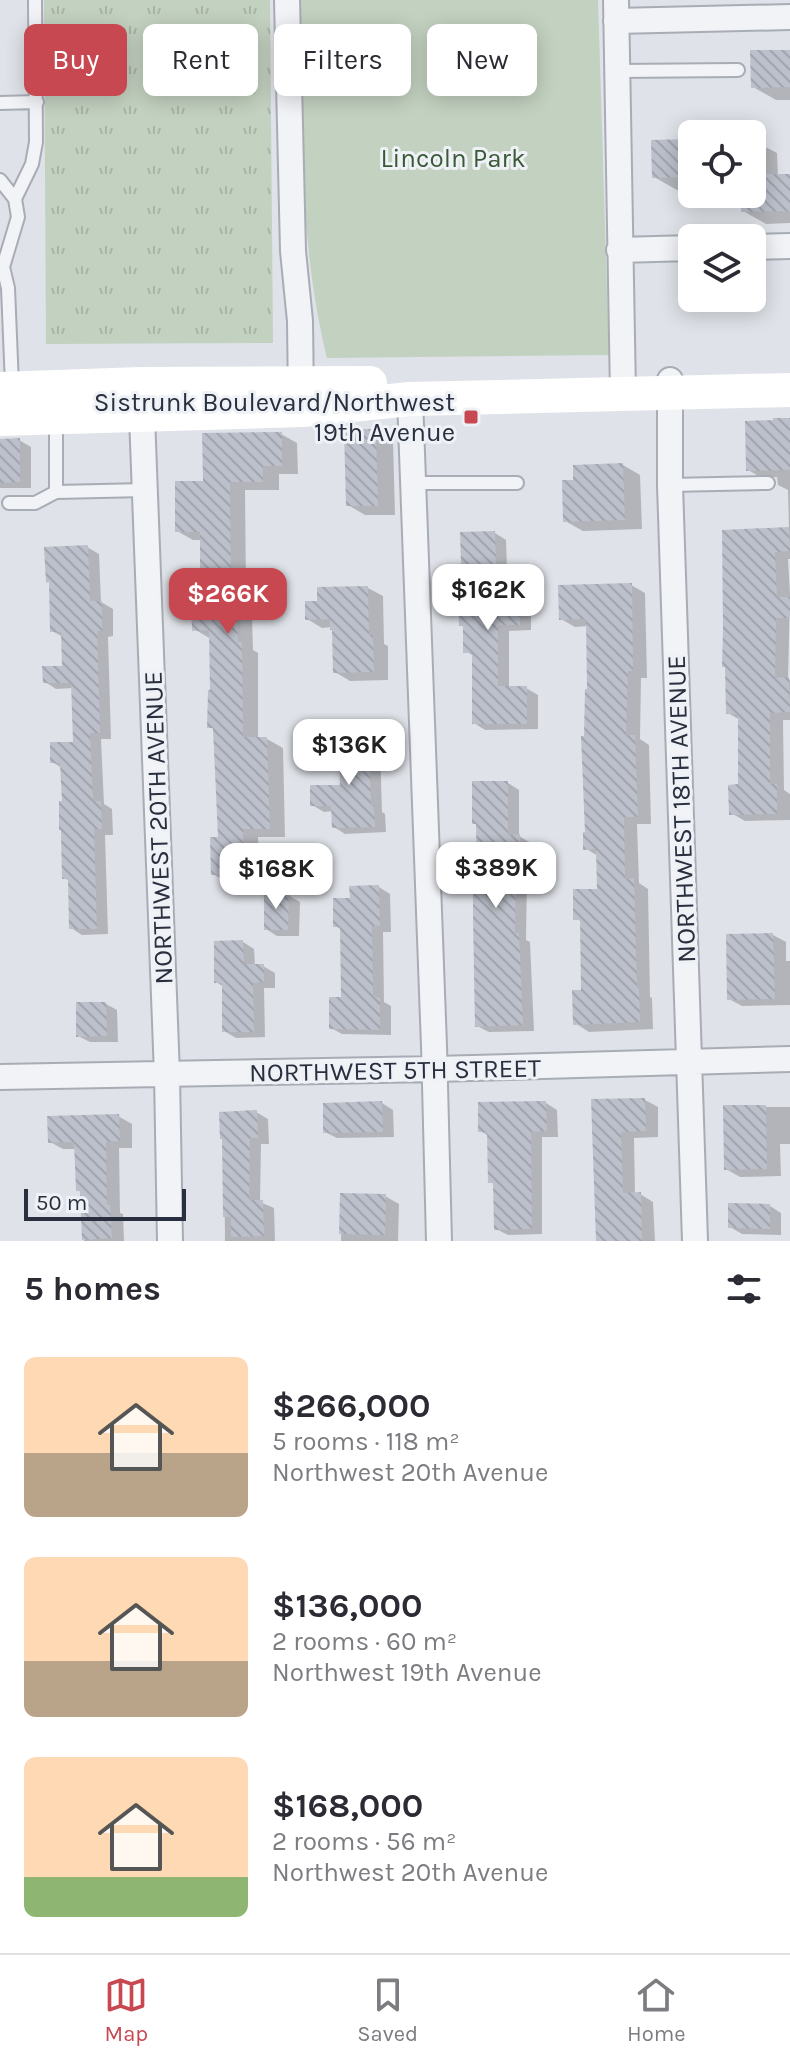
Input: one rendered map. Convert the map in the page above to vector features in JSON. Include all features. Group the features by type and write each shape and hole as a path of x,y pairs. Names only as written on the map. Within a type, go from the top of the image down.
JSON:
{"street":[{"path":"287,0 293,251 300,321 301,397"},
{"path":"623,386 616,10 790,17"},
{"path":"766,247 790,246"},
{"path":"619,250 678,248"},
{"path":"670,385 790,374"},
{"path":"56,402 141,384 301,397 410,399 623,386"},
{"path":"4,399 56,402 142,416 301,397 670,385 790,390"},
{"name":"NORTHWEST 18TH AVENUE","path":"670,385 670,485 695,1241"},
{"path":"410,399 439,1241"},
{"name":"NORTHWEST 20TH AVENUE","path":"142,416 167,1075 170,1241"},
{"name":"NORTHWEST 5TH STREET","path":"0,1077 790,1059"}],"lane":[{"path":"15,199 32,164 36,142 35,0"},
{"path":"617,71 738,70"},
{"path":"0,103 37,102"},
{"path":"0,180 15,199 18,217 2,267 8,288 4,399"},
{"path":"56,402 56,492"},
{"path":"413,483 517,483"},
{"path":"670,485 768,483"},
{"path":"9,503 35,503 56,492 145,490"}],"green space":[{"path":"44,0 270,0 273,343 46,344 45,96 127,96 127,24 44,24"},
{"name":"Lincoln Park","path":"299,0 598,0 609,355 327,358 306,225 301,96 411,96 411,24 300,24"}],"building":[{"path":"750,50 790,50 790,87 751,88"},
{"path":"678,139 678,177 652,178 651,140"},
{"path":"766,174 790,174 790,211 741,212 741,208 766,208"},
{"path":"790,418 790,470 746,471 745,421"},
{"path":"344,429 376,429 378,506 346,506"},
{"path":"282,432 282,466 263,466 263,482 230,482 231,591 262,591 262,608 237,609 238,642 242,642 243,737 267,737 270,829 243,829 244,875 211,875 210,837 218,837 213,728 207,728 209,630 192,631 191,592 200,592 200,532 175,532 175,481 203,481 202,433"},
{"path":"20,438 20,482 0,483 0,439"},
{"path":"623,463 625,520 563,522 562,480 573,480 573,465"},
{"path":"789,527 790,551 775,552 777,597 790,597 790,618 776,618 775,678 789,677 790,712 770,713 770,784 777,784 777,814 729,815 728,785 738,784 738,714 726,714 725,667 722,667 722,530"},
{"path":"495,531 497,593 520,593 520,625 498,625 498,686 527,686 527,724 472,724 472,653 463,653 463,626 459,626 458,594 462,594 460,532"},
{"path":"88,545 90,601 102,601 102,631 97,631 100,733 90,733 93,801 101,801 102,829 94,829 97,929 69,929 68,879 62,879 59,830 59,801 62,801 60,763 50,763 50,742 73,742 71,683 43,683 42,666 62,666 61,632 50,632 49,582 46,583 44,547"},
{"path":"632,583 633,671 628,671 626,735 635,735 638,817 624,817 625,879 634,878 640,1022 573,1025 572,990 581,990 580,920 573,920 573,889 597,889 596,849 583,850 581,736 584,736 587,689 586,619 559,620 558,585"},
{"path":"368,586 369,635 373,635 374,672 333,673 330,619 305,620 305,601 317,601 317,587"},
{"path":"369,735 371,806 374,806 375,827 332,828 331,806 310,806 310,785 340,785 339,736"},
{"path":"472,781 508,781 508,835 520,834 521,870 516,870 515,933 519,933 523,1025 475,1027 473,885 477,885"},
{"path":"379,885 380,926 372,926 373,997 380,998 380,1030 329,1029 329,997 341,997 340,927 333,927 333,898 350,898 349,886"},
{"path":"264,892 289,893 288,930 264,930"},
{"path":"773,933 775,999 727,1000 726,934"},
{"path":"243,940 244,964 264,964 264,982 253,983 254,1032 222,1032 222,983 214,983 214,941"},
{"path":"76,1002 106,1002 107,1036 76,1037"},
{"path":"645,1098 646,1131 621,1132 623,1193 641,1192 642,1241 596,1241 591,1099"},
{"path":"382,1101 383,1132 323,1133 323,1103"},
{"path":"546,1101 547,1131 531,1132 532,1229 494,1230 493,1183 488,1183 487,1132 478,1132 478,1102"},
{"path":"723,1105 766,1105 767,1169 724,1170"},
{"path":"257,1110 258,1138 250,1138 249,1200 263,1200 264,1236 231,1237 231,1217 223,1217 219,1112"},
{"path":"119,1114 120,1141 106,1142 107,1205 110,1205 112,1238 82,1240 74,1142 48,1143 47,1116"},
{"path":"340,1193 386,1194 385,1235 339,1234"},
{"path":"728,1203 770,1204 770,1229 728,1228"}],"place":[{"name":"Sistrunk Boulevard/Northwest 19th Avenue","path":"471,417"}]}
